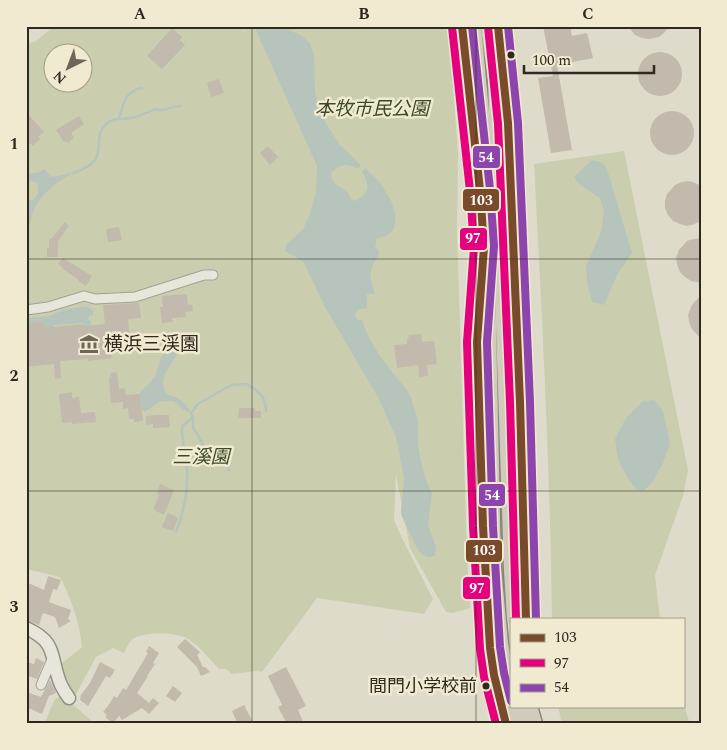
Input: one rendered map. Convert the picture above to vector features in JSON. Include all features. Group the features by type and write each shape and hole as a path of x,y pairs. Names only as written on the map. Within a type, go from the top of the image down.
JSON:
{"highway":[{"path":"462,26 480,190 484,247 496,524 496,566 501,628 510,667"},
{"path":"468,26 475,88 481,112"},
{"path":"473,26 485,180 493,567 500,643 510,693"},
{"path":"489,26 496,81 514,618"},
{"path":"498,26 508,123 514,248 526,618"},
{"path":"484,247 477,342 482,526 490,648 494,675 506,724"},
{"path":"514,248 503,366 511,600 514,618"},
{"path":"514,708 518,724"},
{"path":"518,708 522,724"},
{"path":"529,708 533,724"},
{"path":"539,708 543,724"}],"street":[{"path":"26,310 48,307 84,296 95,299 135,297 204,275 213,275"},
{"path":"26,628 42,636 50,646 61,686 69,698"},
{"path":"41,685 53,656"}],"green space":[{"name":"三溪園","path":"54,26 241,26 246,32 243,26 451,26 458,154 457,229 470,608 452,613 446,612 410,548 396,474 394,520 433,599 424,614 317,598 262,672 232,674 226,669 219,669 188,639 168,634 143,635 132,640 124,653 113,648 96,657 75,696 68,687 61,664 82,647 77,620 71,602 60,577 26,569 26,43 35,42"},
{"path":"624,151 688,470 683,496 655,575 660,618 552,618 548,448 534,164"},
{"path":"62,695 95,724 44,724 55,699"},
{"path":"684,705 690,724 562,724 558,708 684,708"}],"shaded area":[{"path":"254,26 280,26 300,35 310,43 314,55 315,92 324,120 339,144 361,165 358,169 343,165 334,170 331,174 337,186 347,192 351,199 355,201 367,189 367,182 362,172 365,168 382,185 389,196 395,214 395,226 388,235 377,238 375,247 379,251 379,255 371,269 375,294 367,294 367,308 357,310 355,315 358,320 362,320 375,348 411,398 418,421 420,458 432,494 428,525 436,547 435,556 427,557 418,550 402,517 404,478 396,437 379,399 325,307 303,261 285,251 286,245 303,229 310,214 316,192 317,166"},
{"path":"592,160 606,166 632,253 617,275 604,305 592,302 586,266 601,232 604,211 600,198 579,184 574,177"},
{"path":"44,169 52,177 73,173 56,184 41,198 29,225 26,241 26,200 33,200 38,190 37,183 29,180 26,181 26,174 37,173"},
{"path":"86,306 93,310 93,315 89,316 88,320 91,321 91,328 88,330 84,323 55,325 52,328 54,336 31,326 28,322 30,318 50,316 63,310"},
{"path":"176,343 179,350 164,377 164,388 168,395 176,397 183,402 191,413 182,409 174,401 158,403 145,412 142,410 140,392 155,377 161,357 168,346"},
{"path":"654,400 663,411 670,445 653,481 645,490 638,491 629,480 618,460 615,439 626,418 643,401"}],"building":[{"path":"543,26 570,26 572,36 587,33 593,58 557,65 572,150 551,153 538,78 553,76"},
{"path":"628,26 670,26 659,37 649,39 635,35"},
{"path":"172,28 182,37 180,40 185,45 162,69 147,56"},
{"path":"656,52 664,52 676,58 682,74 676,90 664,96 656,96 644,90 638,78 638,70 644,58"},
{"path":"219,79 224,93 211,97 207,83"},
{"path":"668,111 676,111 688,117 694,133 688,149 676,155 668,155 656,149 650,137 650,129 656,117"},
{"path":"26,112 44,132 38,137 40,139 33,146 31,143 26,147"},
{"path":"79,116 84,124 71,133 74,138 68,143 64,142 56,130"},
{"path":"268,146 278,157 270,165 260,153"},
{"path":"688,181 701,186 701,221 687,226 673,221 665,208 665,201 667,194 675,185"},
{"path":"65,222 69,226 58,241 58,257 47,257 49,239"},
{"path":"119,227 122,240 108,242 106,229"},
{"path":"701,238 701,283 691,281 680,272 676,258 679,250 687,241"},
{"path":"63,258 92,276 86,286 58,264"},
{"path":"187,294 188,305 192,304 193,311 185,312 186,317 172,318 173,322 162,323 160,307 163,307 162,296"},
{"path":"701,296 701,339 692,329 688,315 694,302"},
{"path":"139,303 141,318 128,319 130,341 111,343 112,358 88,361 88,359 60,361 61,378 55,379 54,364 26,367 26,352 28,351 26,324 44,322 44,328 105,324 103,305"},
{"path":"421,334 422,342 434,341 437,364 427,365 428,376 419,377 418,365 397,368 394,345 407,344 408,335"},
{"path":"117,372 119,389 125,388 126,395 140,394 143,421 134,422 134,419 129,419 128,408 123,409 123,402 111,403 109,378 111,377 110,373"},
{"path":"72,392 72,398 79,397 81,413 95,412 96,422 62,423 59,394"},
{"path":"239,408 255,408 255,411 261,411 261,418 238,418"},
{"path":"169,415 170,427 153,428 153,424 146,425 146,416"},
{"path":"160,484 174,490 164,515 154,508 159,495 157,494"},
{"path":"168,513 178,518 173,531 162,527"},
{"path":"48,576 61,580 57,590 53,589 49,602 71,610 68,619 71,621 59,628 55,617 43,613 39,625 26,620 26,582 44,590"},
{"path":"185,639 200,652 197,655 203,667 210,672 201,676 197,667 177,647"},
{"path":"149,646 159,653 153,663 155,664 137,693 149,703 153,698 159,703 149,714 142,708 122,720 119,716 113,723 105,717 107,715 103,712 114,696 117,698 123,688 126,690 148,653 146,652"},
{"path":"36,658 44,662 37,679 26,675 26,662 34,664"},
{"path":"100,662 115,670 110,678 106,676 88,706 80,700 81,695 90,683"},
{"path":"286,667 306,706 298,710 304,724 287,724 278,707 282,705 268,676"},
{"path":"50,680 56,693 49,696 42,714 26,707 26,692 41,697"},
{"path":"173,686 182,693 175,702 166,696"},
{"path":"244,705 254,724 238,724 232,711"}],"waterway":[{"path":"119,118 126,98 132,92 142,88"},
{"path":"73,173 94,161 101,131 109,122 136,117 155,109 161,110 180,106"},
{"path":"176,532 183,510 187,486 182,427 193,417 191,413 198,404 231,385 246,384 262,396 266,411"},
{"path":"192,418 193,428 204,447 216,457 225,455 229,470"}],"transit line":[{"name":"103","path":"462,26 480,190 484,247 477,342 483,526 490,648 494,675 506,724"},
{"name":"54","path":"472,26 490,189 494,246 487,342 493,526 500,647 510,697"},
{"name":"103","path":"498,26 508,123 520,402 526,618"},
{"name":"54","path":"508,26 518,123 530,402 536,618"},
{"name":"97","path":"452,27 470,191 474,247 467,342 473,526 480,649 484,677 496,724"},
{"name":"97","path":"488,27 498,124 510,402 516,618"}],"place":[{"name":"横浜三渓園","path":"89,344"},
{"name":"間門小学校前","path":"486,686"}],"park label":[{"name":"本牧市民公園","path":"372,109"}]}
